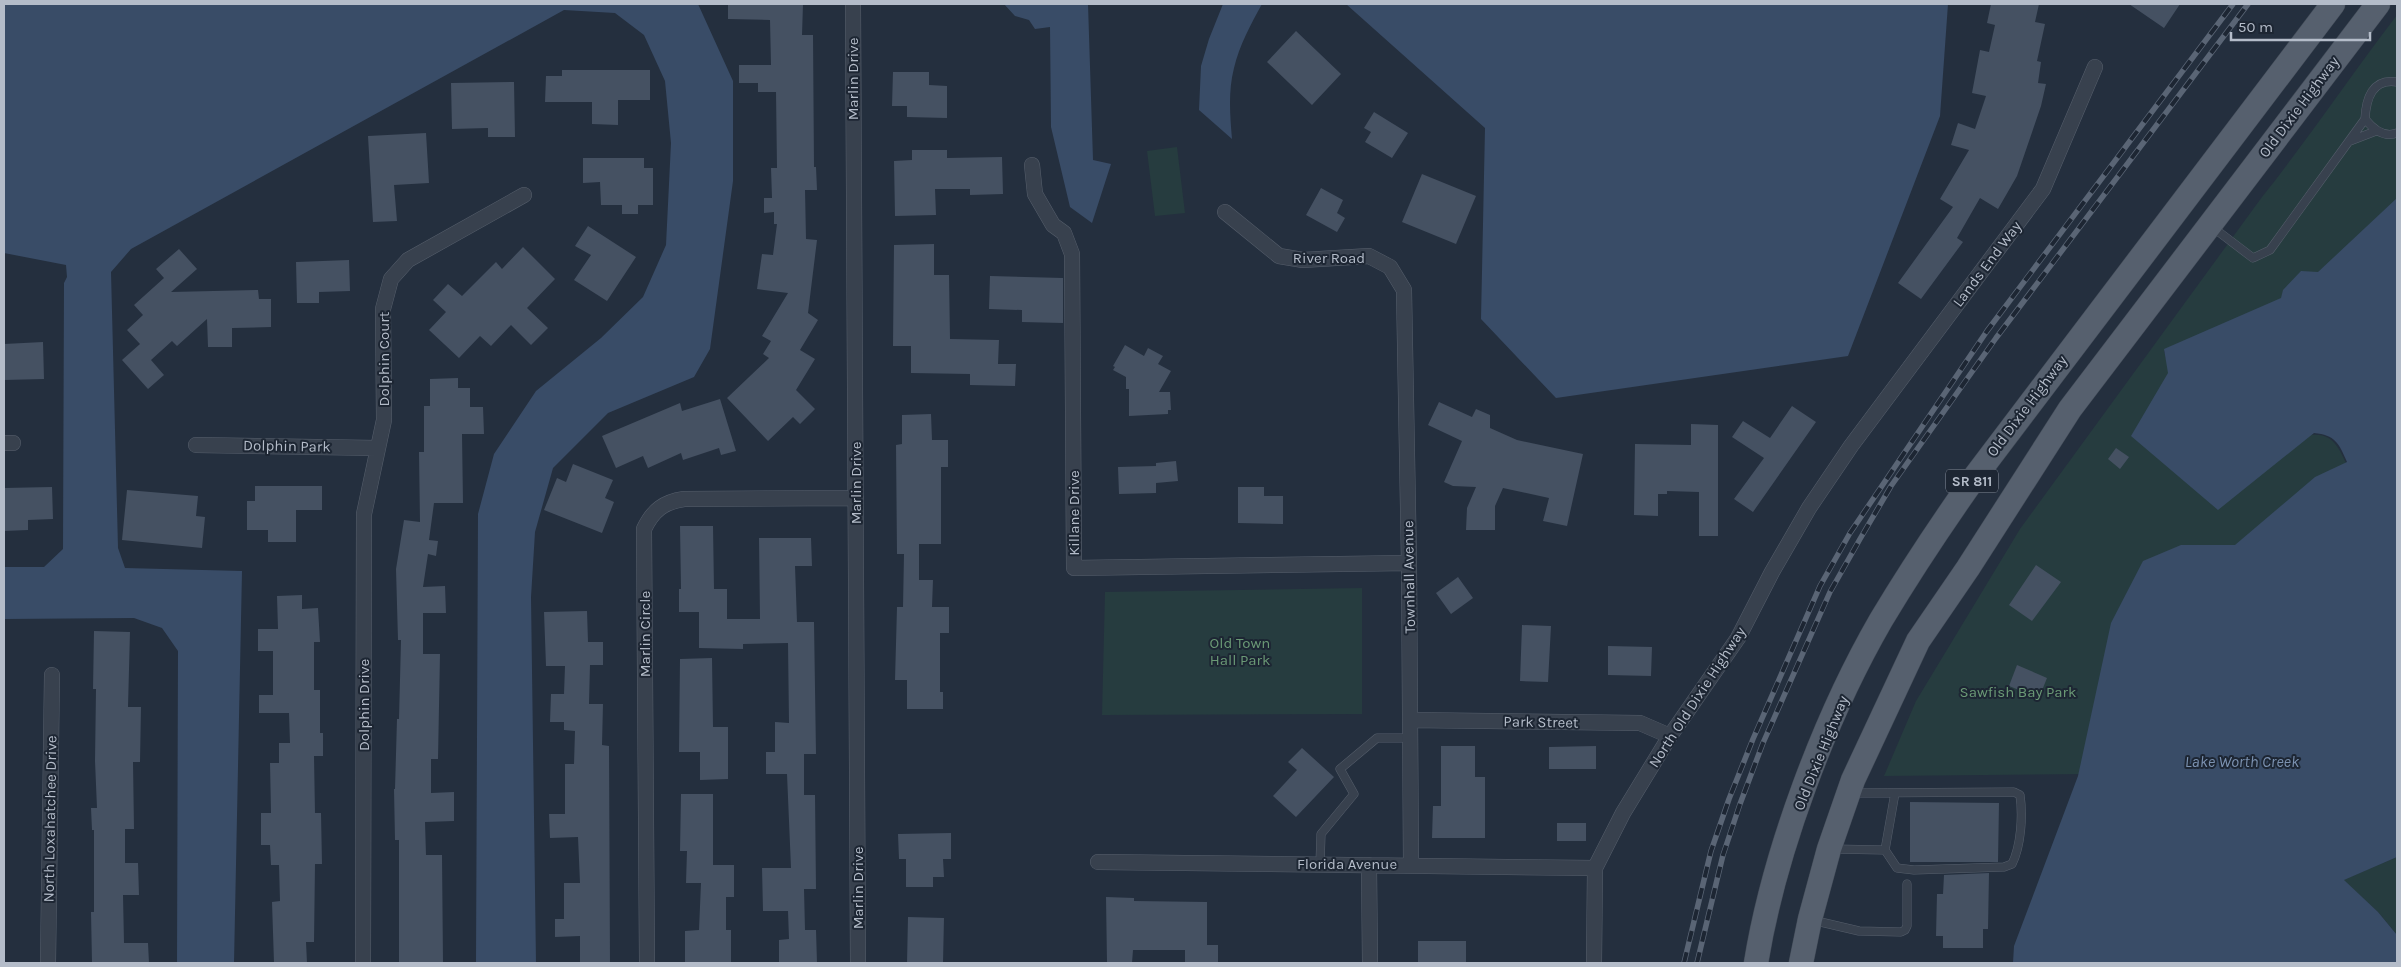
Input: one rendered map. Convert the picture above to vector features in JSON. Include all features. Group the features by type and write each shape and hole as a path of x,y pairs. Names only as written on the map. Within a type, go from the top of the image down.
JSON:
{"main road":[{"name":"Old Dixie Highway","path":"1756,963 1762,927 1790,832 1812,770 1837,706 1881,622 1928,545 1982,466 2333,4"},
{"name":"Old Dixie Highway","path":"1801,963 1810,919 1829,849 1848,793 1882,714 1918,641 1968,568 2070,409 2378,4"}],"street":[{"name":"Marlin Drive","path":"853,4 858,963"},
{"name":"Lands End Way","path":"1851,446 2043,189 2095,67"},
{"name":"Killane Drive","path":"1032,165 1036,194 1053,225 1064,233 1072,254 1074,568 1409,563"},
{"name":"Dolphin Court","path":"377,448 384,420 383,309 391,279 408,260 524,195"},
{"name":"River Road","path":"1225,212 1280,256 1303,260 1368,256 1390,267 1404,290"},
{"name":"Townhall Avenue","path":"1404,290 1409,563 1411,864"},
{"name":"Dolphin Park","path":"196,445 377,448"},
{"name":"North Old Dixie Highway","path":"1594,963 1596,868 1623,813 1670,736 1738,638 1772,572 1805,516 1851,446"},
{"name":"Dolphin Drive","path":"363,963 364,514 377,448"},
{"name":"Marlin Circle","path":"647,963 644,529 650,517 659,507 671,501 684,499 856,498"},
{"name":"North Loxahatchee Drive","path":"48,963 52,675"},
{"name":"Park Street","path":"1410,720 1640,723 1670,736"},
{"name":"Florida Avenue","path":"1098,862 1411,864 1596,868"},
{"path":"1369,865 1370,963"}],"lane":[{"path":"2209,225 2253,258 2270,250 2365,119 2366,102 2372,91 2383,83 2397,82"},
{"path":"2365,119 2376,131 2393,135 2397,133"},
{"path":"2349,142 2376,131"},
{"path":"1320,864 1321,834 1354,794 1340,769 1377,738 1410,738"},
{"path":"1848,793 2014,792 2020,795 2022,806 2016,856 2012,864 2004,867 1914,870 1897,868 1885,850 1895,793"},
{"path":"1829,849 1885,850"},
{"path":"1810,919 1859,931 1901,932 1907,926 1907,884"}],"green space":[{"name":"Sawfish Bay Park","path":"2397,15 2397,201 2320,275 2282,300 2164,351 2170,374 2217,505 2311,435 2329,438 2337,446 2346,463 2293,499 2087,774 1884,776 1916,701 2020,529"},
{"path":"1177,147 1185,213 1155,216 1147,151"},
{"name":"Old Town Hall Park","path":"1362,588 1362,714 1102,715 1105,592"},
{"path":"2397,857 2397,935 2378,912 2343,880"}],"water":[{"path":"4,4 698,4 733,81 733,181 710,349 694,377 608,413 553,468 535,532 531,597 536,963 476,963 478,514 494,454 536,391 601,338 643,297 666,245 671,143 665,81 644,35 615,13 564,10 131,249 111,272 118,548 125,568 242,571 234,963 177,963 178,651 162,628 134,618 4,619 4,567 44,567 63,549 64,283 67,277 66,265 4,253"},
{"path":"1004,4 1088,4 1093,160 1111,164 1092,223 1070,207 1051,127 1050,27 1035,29 1029,20 1015,16"},
{"path":"1223,4 1262,4 1242,43 1232,77 1230,112 1232,139 1199,110 1201,66"},
{"path":"1346,4 1948,4 1940,116 1848,356 1556,398 1481,319 1485,128"},
{"name":"Lake Worth Creek","path":"2397,198 2397,857 2344,880 2378,912 2397,935 2397,963 2013,963 2014,946 2078,776 2111,623 2143,561 2181,545 2235,545 2315,477 2347,462 2339,445 2332,438 2314,433 2218,510 2131,436 2168,373 2164,349 2281,298 2283,290 2301,271 2318,272"}],"building":[{"path":"728,4 803,4 802,35 813,35 814,167 816,167 817,190 805,190 806,239 817,240 808,313 818,320 800,350 815,359 796,390 815,409 800,424 793,417 768,441 727,398 769,358 763,354 771,341 762,336 788,293 757,289 762,254 773,255 777,224 774,224 774,212 764,213 764,198 772,198 771,168 777,168 776,92 758,92 758,83 739,83 739,65 771,65 770,20 728,19"},
{"path":"1991,4 2039,4 2035,22 2045,24 2037,61 2041,62 2038,83 2046,84 2041,106 2017,176 1998,209 1980,198 1957,238 1963,242 1921,299 1898,283 1953,207 1940,199 1969,150 1951,145 1958,123 1975,129 1986,96 1972,93 1980,50 1989,52 1995,25 1987,23"},
{"path":"2129,4 2180,4 2164,28"},
{"path":"1296,31 1341,74 1312,105 1267,62"},
{"path":"562,70 650,70 650,100 618,100 618,125 592,124 592,102 545,102 546,76 562,76"},
{"path":"893,72 929,72 929,85 947,86 947,118 907,117 907,106 892,106"},
{"path":"514,82 515,137 488,137 488,128 452,129 451,83"},
{"path":"1374,112 1408,133 1392,158 1365,142 1371,132 1364,128"},
{"path":"426,133 429,183 394,185 397,221 373,222 368,136"},
{"path":"912,150 947,150 947,158 1002,157 1003,194 970,195 970,189 935,189 936,215 895,216 894,161 912,160"},
{"path":"583,158 644,158 644,168 653,168 653,205 638,205 638,214 622,214 622,205 601,205 600,182 583,183"},
{"path":"1422,174 1476,196 1456,244 1402,222"},
{"path":"1321,188 1343,200 1337,213 1345,218 1337,232 1306,215"},
{"path":"588,226 636,257 607,301 574,280 591,255 575,246"},
{"path":"934,244 934,275 949,275 950,339 999,340 998,364 1016,364 1015,386 970,385 970,374 911,373 911,346 893,346 894,245"},
{"path":"523,247 555,279 527,308 548,328 531,345 511,325 491,346 480,336 459,358 429,330 446,312 433,300 448,284 462,296 496,262 502,269"},
{"path":"179,249 197,269 171,292 258,290 259,299 271,299 271,327 232,328 232,347 208,347 207,319 177,346 172,341 151,360 164,375 148,389 122,360 140,344 127,330 143,315 134,305 164,278 156,269"},
{"path":"349,260 350,291 319,292 319,303 297,303 296,262"},
{"path":"990,276 1063,278 1063,323 1022,322 1022,310 989,309"},
{"path":"43,342 44,379 4,380 4,344"},
{"path":"1125,345 1144,356 1148,348 1163,356 1158,364 1171,371 1159,392 1170,392 1171,410 1168,410 1168,414 1129,416 1129,389 1126,389 1126,377 1113,370 1115,367 1113,366"},
{"path":"458,378 458,388 470,388 470,407 483,407 484,434 462,434 463,503 434,503 429,540 438,541 436,556 428,554 423,587 445,586 446,613 423,613 423,654 440,654 438,759 431,759 431,793 454,792 454,821 425,822 426,855 442,855 443,963 399,963 399,840 395,840 394,789 397,719 399,719 401,640 398,640 396,569 404,520 420,522 419,452 424,452 424,406 430,406 430,379"},
{"path":"720,399 736,451 721,455 719,448 683,460 681,453 648,468 643,456 616,468 602,436 680,403 682,411"},
{"path":"1439,402 1472,417 1476,409 1490,415 1490,428 1517,440 1583,454 1567,526 1543,521 1549,498 1503,488 1495,506 1495,530 1466,530 1467,508 1476,487 1453,486 1444,482 1462,441 1428,425"},
{"path":"1792,406 1816,422 1753,512 1734,499 1764,458 1732,437 1743,421 1770,438"},
{"path":"931,414 932,440 948,440 948,467 941,467 941,544 919,544 919,580 933,580 932,607 949,607 949,633 940,633 940,692 943,692 943,709 907,709 907,680 895,680 897,607 903,607 904,554 897,554 896,445 902,444 902,415"},
{"path":"1691,424 1718,425 1718,536 1699,536 1699,492 1667,491 1667,494 1658,494 1658,516 1634,515 1635,444 1691,445"},
{"path":"2116,448 2129,457 2120,469 2108,459"},
{"path":"1176,461 1178,481 1156,483 1156,493 1119,494 1118,467 1156,466 1156,463"},
{"path":"573,464 613,480 605,498 614,502 602,533 544,510 557,478 566,482"},
{"path":"255,486 322,486 322,510 296,510 296,542 268,542 268,530 247,530 247,501 255,501"},
{"path":"52,487 53,519 28,520 28,530 4,531 4,488"},
{"path":"1238,487 1264,487 1264,496 1283,496 1283,524 1238,523"},
{"path":"127,490 198,496 196,516 205,517 202,548 122,540"},
{"path":"680,526 713,526 714,589 727,589 727,619 760,619 759,538 811,538 812,566 795,566 797,622 814,622 816,754 804,754 804,795 815,795 816,889 804,889 805,930 816,930 817,963 779,963 779,940 789,939 788,911 763,911 762,868 791,868 787,774 766,774 766,752 775,752 775,722 789,723 788,643 743,644 743,649 699,648 699,612 679,612 679,589 681,589"},
{"path":"2036,565 2061,582 2032,621 2009,605"},
{"path":"1458,577 1473,598 1451,614 1436,593"},
{"path":"302,595 302,609 318,608 320,642 314,642 314,690 320,690 320,733 323,733 323,756 314,756 315,813 321,813 322,864 315,864 314,942 306,942 307,963 274,963 272,902 280,901 279,865 271,865 270,845 261,845 261,813 271,813 270,763 279,763 279,743 290,743 289,713 259,713 259,695 273,695 273,651 258,651 258,629 278,629 277,596"},
{"path":"587,611 588,642 603,642 603,665 590,665 589,704 603,704 602,745 609,746 610,963 580,963 580,936 555,937 555,919 564,919 564,883 580,883 578,837 550,838 549,814 565,814 565,764 574,764 575,731 564,730 564,722 550,722 551,694 564,694 565,666 546,666 544,612"},
{"path":"1522,625 1551,626 1548,682 1520,681"},
{"path":"94,631 130,632 128,707 141,707 140,762 133,762 134,829 125,829 125,863 138,863 139,895 123,895 124,943 148,943 149,963 92,963 91,912 94,912 94,830 92,830 91,808 97,808 95,761 96,689 93,689"},
{"path":"1608,646 1652,647 1651,676 1608,675"},
{"path":"712,658 713,727 728,727 728,779 700,780 700,752 679,752 680,659"},
{"path":"2017,665 2047,678 2039,698 2009,686"},
{"path":"1441,746 1475,746 1475,777 1485,777 1485,838 1432,838 1433,806 1441,806"},
{"path":"1596,746 1596,769 1549,769 1549,747"},
{"path":"1302,748 1334,777 1296,817 1273,796 1297,770 1288,762"},
{"path":"681,794 713,794 713,865 734,865 734,897 726,897 726,930 731,930 731,963 685,963 685,931 699,930 701,883 686,883 687,851 680,851"},
{"path":"1910,802 1999,803 1998,862 1910,862"},
{"path":"1557,823 1586,823 1586,841 1557,841"},
{"path":"951,833 951,859 943,859 944,877 933,877 933,887 906,887 906,859 899,859 898,834"},
{"path":"1989,873 1988,929 1983,929 1983,948 1943,948 1943,936 1936,936 1937,894 1943,894 1944,875"},
{"path":"1106,897 1134,898 1134,901 1207,902 1207,945 1218,945 1218,963 1185,963 1185,950 1133,950 1132,963 1107,963"},
{"path":"908,917 944,918 943,963 907,963"},
{"path":"1418,941 1466,941 1466,963 1418,963"}],"railway":[{"path":"1684,963 1711,851 1729,799 1753,739 1820,586 1850,533 1987,331 2233,4"},
{"path":"1697,963 1723,855 1763,743 1830,592 1860,539 1891,486 1996,338 2248,4"}]}
